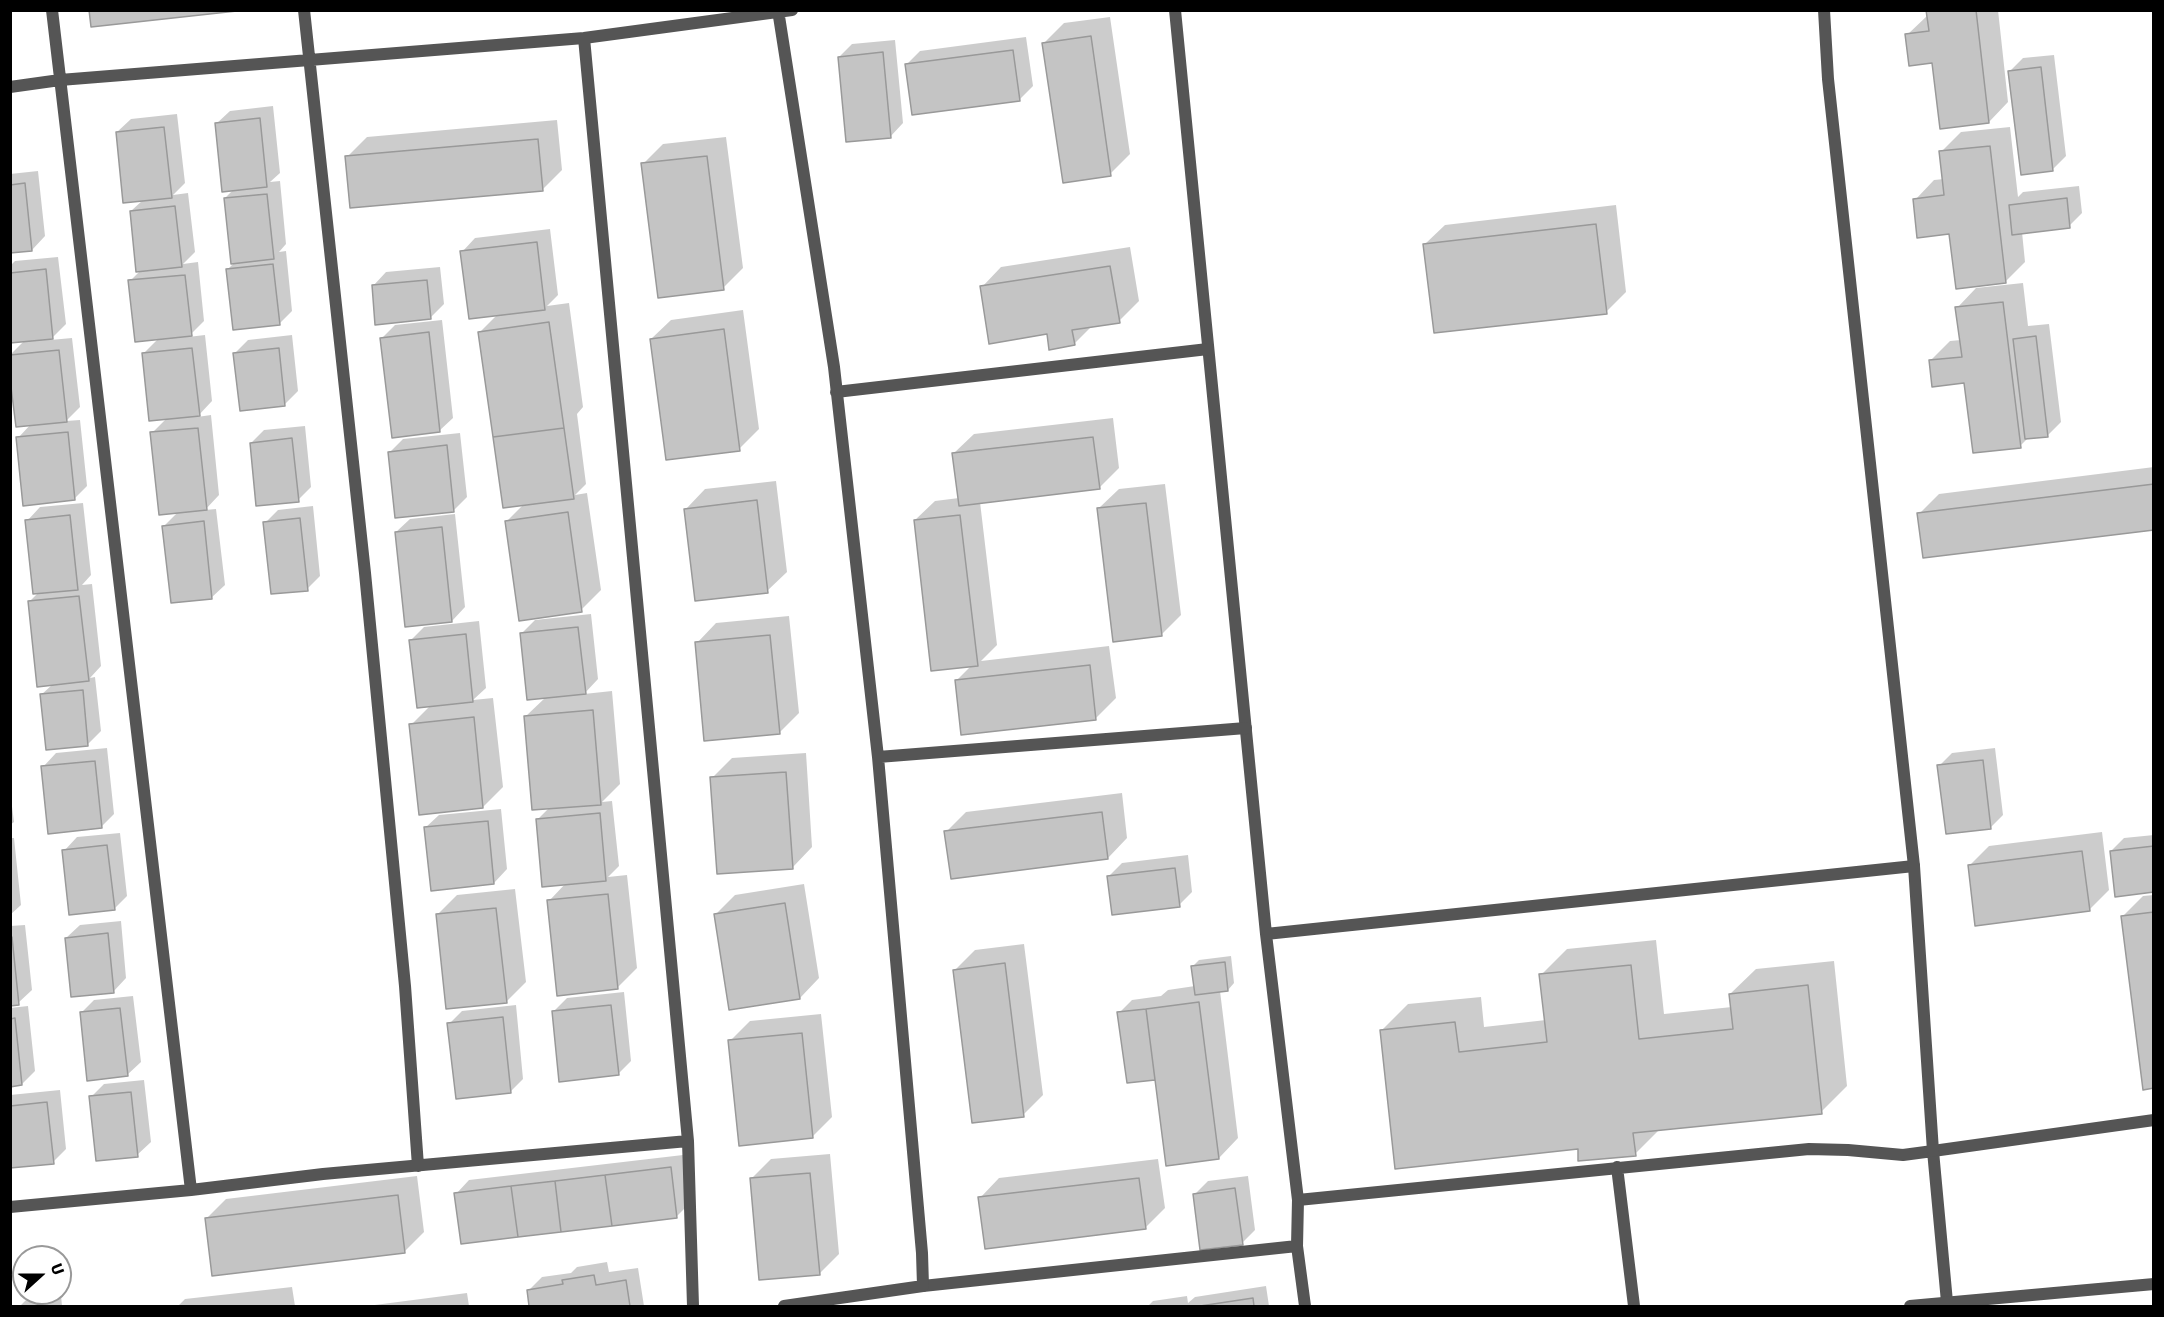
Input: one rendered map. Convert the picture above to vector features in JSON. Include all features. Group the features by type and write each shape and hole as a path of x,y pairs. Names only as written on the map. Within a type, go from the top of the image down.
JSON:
{"street":[{"path":"52,10 191,1190"},
{"path":"304,10 365,573 405,986 418,1166"},
{"path":"10,87 60,80 584,38 792,10"},
{"path":"1175,10 1266,934 1298,1200 1297,1246 1305,1306"},
{"path":"1824,10 1828,79 1914,866 1933,1151 1947,1302"},
{"path":"778,11 836,392 878,757 922,1253 923,1286"},
{"path":"584,38 688,1141 693,1306"},
{"path":"836,392 1208,349"},
{"path":"878,757 1246,728"},
{"path":"1266,934 1914,866"},
{"path":"1298,1200 1809,1149 1903,1155 2154,1120"},
{"path":"10,1208 323,1174 688,1141"},
{"path":"1617,1167 1634,1306"},
{"path":"784,1306 923,1286 1297,1246"},
{"path":"1910,1306 2154,1284"}],"building":[{"path":"89,10 246,10 91,27"},
{"path":"1926,10 1976,10 1989,123 1940,129 1932,63 1909,66 1905,34 1929,31"},
{"path":"1091,36 1111,176 1063,183 1042,43"},
{"path":"1013,50 1020,101 912,115 905,64"},
{"path":"883,52 891,138 846,142 838,57"},
{"path":"2041,67 2053,171 2021,175 2008,71"},
{"path":"260,118 267,187 222,192 215,123"},
{"path":"164,127 172,198 123,203 116,132"},
{"path":"538,139 543,191 350,208 345,156"},
{"path":"1990,146 2006,283 1956,289 1949,234 1917,238 1913,199 1944,195 1939,151"},
{"path":"707,156 724,290 658,298 641,163"},
{"path":"25,183 32,251 10,253 10,185"},
{"path":"267,194 274,259 231,264 224,198"},
{"path":"2067,198 2070,228 2012,235 2009,205"},
{"path":"175,206 182,267 136,272 130,211"},
{"path":"1596,224 1607,314 1434,333 1423,244"},
{"path":"537,242 545,310 469,319 460,251"},
{"path":"273,264 280,325 233,330 226,269"},
{"path":"1110,266 1120,323 1072,330 1075,345 1049,350 1047,334 989,344 980,286"},
{"path":"46,269 53,339 10,343 10,273"},
{"path":"185,275 192,336 135,342 128,280"},
{"path":"427,280 431,319 375,325 372,285"},
{"path":"2003,302 2021,448 1973,453 1964,383 1932,387 1929,360 1962,357 1955,307"},
{"path":"549,322 564,428 493,437 478,332"},
{"path":"724,329 740,451 666,460 650,339"},
{"path":"429,332 440,432 392,438 380,338"},
{"path":"2036,336 2048,437 2025,439 2013,339"},
{"path":"192,348 200,416 149,421 142,353"},
{"path":"279,348 285,406 240,411 233,353"},
{"path":"59,350 67,422 16,427 10,379 10,355"},
{"path":"198,428 207,510 159,515 150,432"},
{"path":"564,428 574,499 503,508 493,437"},
{"path":"68,432 75,500 23,506 16,437"},
{"path":"1093,437 1100,489 959,506 952,453"},
{"path":"292,438 299,502 256,506 250,443"},
{"path":"447,445 454,512 395,518 388,452"},
{"path":"2154,484 2154,530 1923,558 1917,513"},
{"path":"757,500 768,593 695,601 684,509"},
{"path":"1146,503 1162,636 1113,642 1097,508"},
{"path":"568,512 582,612 519,621 505,521"},
{"path":"70,515 78,590 33,594 25,520"},
{"path":"960,515 978,666 931,671 914,520"},
{"path":"300,518 308,591 271,594 263,522"},
{"path":"204,521 212,599 171,603 162,526"},
{"path":"442,527 452,622 405,627 395,532"},
{"path":"79,596 89,681 37,687 28,601"},
{"path":"578,627 586,694 527,700 520,633"},
{"path":"466,634 473,702 417,708 409,640"},
{"path":"770,635 780,734 704,741 695,642"},
{"path":"1090,665 1096,720 961,735 955,680"},
{"path":"83,690 88,746 46,750 40,694"},
{"path":"593,710 601,805 532,810 524,716"},
{"path":"474,717 483,808 419,815 409,724"},
{"path":"1983,760 1991,829 1946,834 1937,765"},
{"path":"95,761 102,828 48,834 41,766"},
{"path":"786,772 793,869 717,874 710,777"},
{"path":"1102,812 1108,859 951,879 944,831"},
{"path":"600,813 606,881 542,887 536,819"},
{"path":"488,821 494,884 431,891 424,827"},
{"path":"107,845 115,910 69,915 62,850"},
{"path":"2154,846 2154,892 2115,897 2110,851"},
{"path":"2082,851 2090,911 1975,926 1968,865"},
{"path":"1175,868 1180,907 1112,915 1107,876"},
{"path":"608,894 618,989 557,996 547,900"},
{"path":"785,903 800,999 729,1010 714,914"},
{"path":"496,908 507,1003 446,1009 436,914"},
{"path":"2154,912 2154,1088 2143,1090 2121,916"},
{"path":"108,933 114,993 71,997 65,938"},
{"path":"10,937 12,937 19,1005 10,1006"},
{"path":"1225,962 1228,991 1195,995 1191,966"},
{"path":"1005,963 1024,1117 972,1123 953,970"},
{"path":"1631,965 1639,1039 1733,1029 1729,994 1808,985 1822,1114 1633,1133 1636,1156 1578,1161 1578,1149 1395,1169 1380,1030 1455,1022 1459,1052 1547,1042 1539,974"},
{"path":"1199,1002 1219,1159 1166,1166 1146,1009"},
{"path":"611,1005 619,1075 559,1082 552,1011"},
{"path":"120,1008 128,1076 87,1081 80,1012"},
{"path":"1146,1009 1155,1080 1127,1083 1117,1012"},
{"path":"503,1017 511,1093 456,1099 447,1023"},
{"path":"15,1018 22,1085 10,1087 10,1019"},
{"path":"802,1033 813,1138 739,1146 728,1040"},
{"path":"131,1092 138,1157 96,1161 89,1096"},
{"path":"47,1102 54,1164 10,1168 10,1106"},
{"path":"671,1167 677,1218 612,1226 605,1175"},
{"path":"810,1173 820,1275 759,1280 750,1178"},
{"path":"605,1175 612,1226 561,1232 555,1181"},
{"path":"1139,1178 1146,1229 985,1249 978,1197"},
{"path":"555,1181 561,1232 518,1237 511,1186"},
{"path":"511,1186 518,1237 461,1244 454,1193"},
{"path":"1235,1188 1243,1245 1200,1250 1193,1194"},
{"path":"398,1195 405,1253 212,1276 205,1218"},
{"path":"594,1275 596,1285 626,1280 630,1306 529,1306 527,1290 563,1284 562,1280"},
{"path":"1253,1298 1254,1306 1200,1306"}]}
